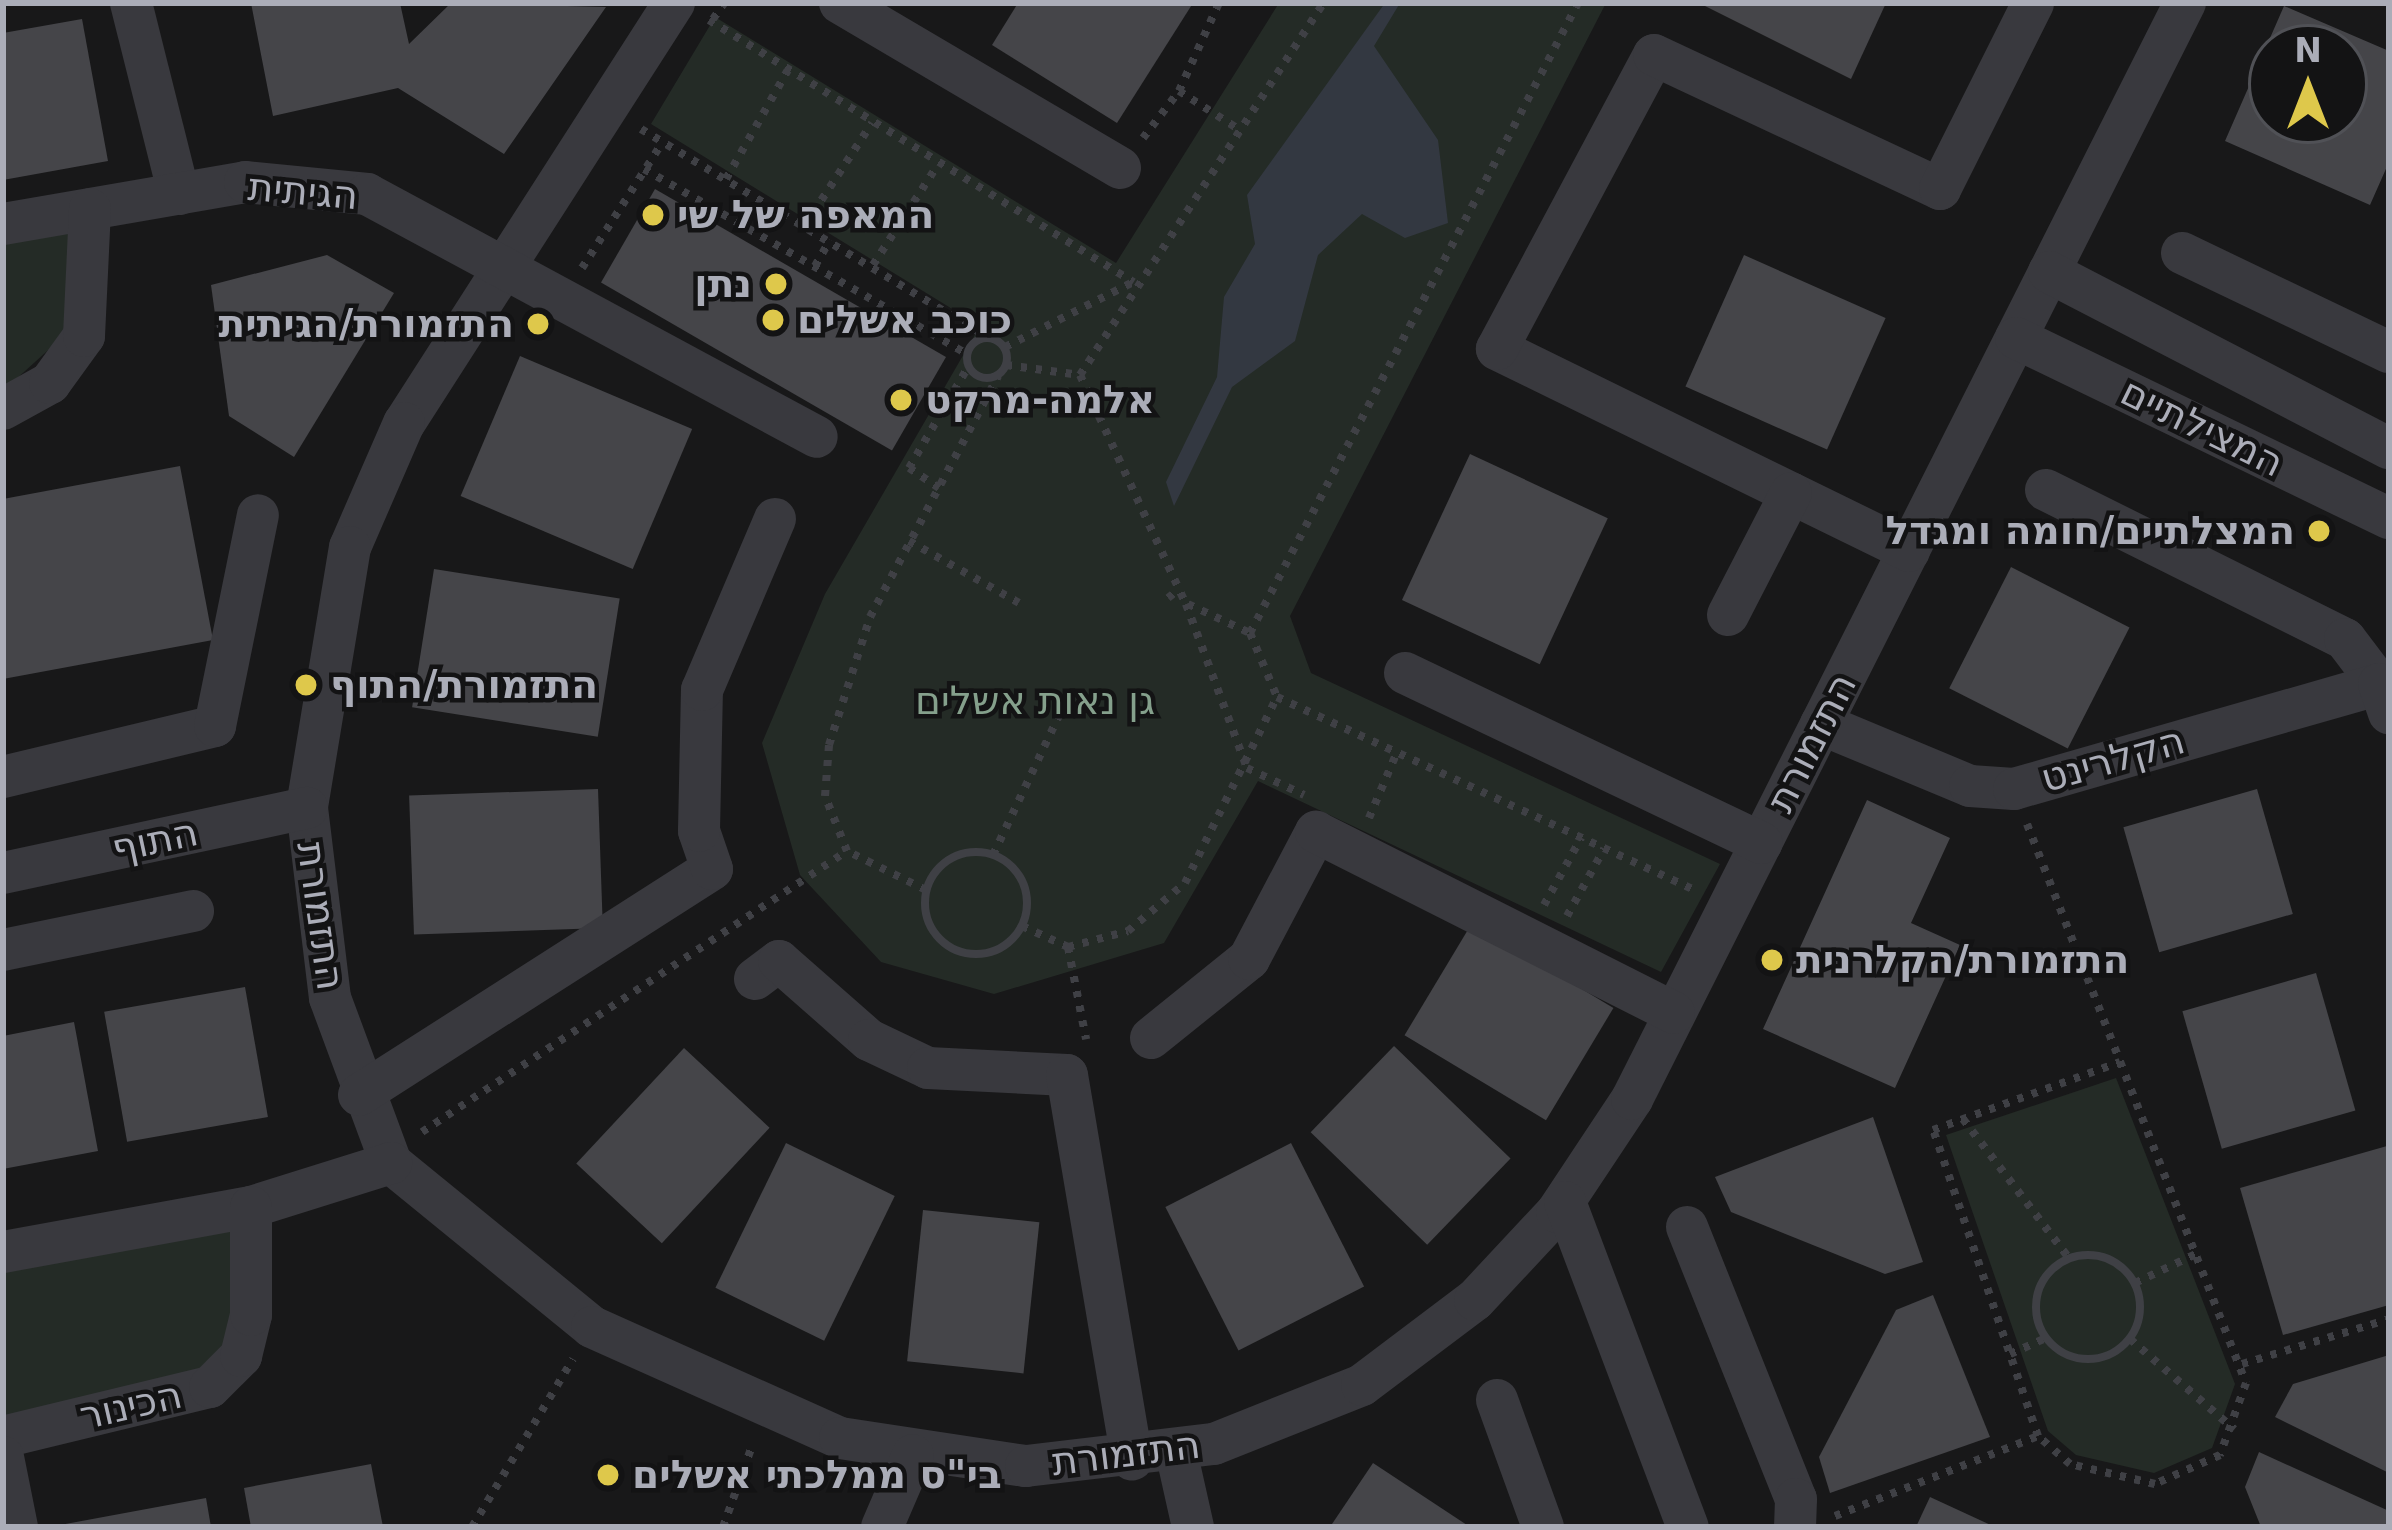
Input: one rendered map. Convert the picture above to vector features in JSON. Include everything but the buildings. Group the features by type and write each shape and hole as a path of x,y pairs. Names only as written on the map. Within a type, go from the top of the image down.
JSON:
{"street":[{"path":"130,3 179,194"},
{"path":"840,3 1120,168"},
{"path":"1909,551 1497,349 1654,55 1940,189 2033,3"},
{"name":"התזמורת","path":"685,8 631,123 404,423 350,547 307,808 318,935 359,1095 388,1160 592,1327 765,1407 913,1455 1026,1466 1132,1460 1176,1451 1362,1384 1475,1300 1565,1202 1730,906 2185,3"},
{"name":"הגיתית","path":"3,224 245,182 367,194 519,268 817,437"},
{"path":"3,409 50,382 84,336 90,209"},
{"path":"2182,253 2389,352"},
{"name":"המצילתיים","path":"2049,272 2389,448"},
{"name":"המצילתיים","path":"2016,338 2389,518"},
{"path":"2046,490 2345,639 2384,699"},
{"path":"1728,615 1791,493"},
{"path":"3,777 215,726 258,515"},
{"path":"359,1095 712,869 699,831 702,690 775,519"},
{"path":"1405,673 1761,843"},
{"name":"הקלרינט","path":"1821,724 1970,786 2014,789 2384,699"},
{"name":"התוף","path":"3,873 307,808"},
{"path":"1151,1038 1249,959 1316,832 1674,1013"},
{"path":"3,950 193,911"},
{"path":"755,979 779,961 869,1040 928,1069 1067,1075 1132,1460"},
{"path":"3,1252 250,1207 388,1160"},
{"path":"1565,1202 1688,1527"},
{"name":"הכינור","path":"3,1437 210,1388 246,1336 250,1207"},
{"path":"1687,1227 1796,1499 1811,1523"},
{"path":"1497,1400 1533,1523"},
{"path":"1176,1451 1193,1527"},
{"path":"882,1527 913,1455"},
{"path":"3,1457 17,1527"}],"path":[{"path":"700,39 724,3"},
{"path":"1120,168 1179,91 1219,3"},
{"path":"1080,375 1134,281 1323,3"},
{"path":"1250,633 1577,3"},
{"path":"685,8 937,166 1134,281"},
{"path":"726,179 788,70"},
{"path":"1179,91 1240,130"},
{"path":"631,123 1005,347"},
{"path":"805,225 872,123"},
{"path":"519,268 551,255 580,270 662,143"},
{"path":"873,265 937,166"},
{"path":"644,169 967,354"},
{"path":"815,266 830,240"},
{"path":"1005,347 1134,281"},
{"path":"967,354 987,337"},
{"path":"926,890 847,851 825,796 837,694 909,541 1006,365 1005,347"},
{"path":"939,488 909,469 968,367 967,354"},
{"path":"1006,365 1080,375"},
{"path":"968,367 998,376"},
{"path":"1080,375 1186,604 1246,768"},
{"path":"909,541 1019,603"},
{"path":"1168,598 1179,589"},
{"path":"1186,604 1250,633 1277,697 1730,906"},
{"path":"1022,926 1068,947 1128,931 1185,883 1246,768 1277,697"},
{"path":"993,855 1063,707"},
{"path":"1366,824 1397,752"},
{"path":"2014,789 2242,1364 2234,1429 2189,1478 2155,1484 2070,1464 2038,1436 1933,1130 2120,1062"},
{"path":"1543,907 1581,838"},
{"path":"1566,918 1604,848"},
{"path":"388,1160 847,851"},
{"path":"958,855 993,855 1026,892 1022,926 982,955 950,948 928,923 926,890 958,855"},
{"path":"1963,1119 2069,1258"},
{"path":"2135,1283 2198,1253"},
{"path":"2046,1338 2039,1288 2069,1258 2111,1259 2135,1283"},
{"path":"2130,1339 2135,1283"},
{"path":"2242,1364 2389,1319"},
{"path":"472,1527 592,1327"},
{"path":"2010,1354 2046,1338 2092,1358 2130,1339"},
{"path":"2130,1339 2234,1429"},
{"path":"723,1527 765,1407"},
{"path":"1811,1523 2038,1436"}],"green space":[{"name":"גן נאות אשלים","path":"1279,3 1606,3 1290,616 1311,673 1720,864 1661,972 1258,781 1164,943 994,994 881,962 800,875 762,743 825,594 980,326 651,124 715,17 1116,263"},
{"path":"70,228 67,333 3,391 3,239"},
{"path":"2116,1078 2235,1384 2212,1448 2154,1473 2076,1455 2048,1431 1946,1135"},
{"path":"239,1221 231,1350 204,1376 3,1424 3,1264"}],"shaded area":[{"path":"1385,3 1400,3 1374,46 1438,140 1448,223 1405,238 1362,214 1318,255 1295,341 1232,387 1174,506 1166,482 1217,377 1224,297 1255,244 1247,195"}],"place":[{"name":"המאפה של שי","path":"653,215"},
{"name":"נתן","path":"776,284"},
{"name":"כוכב אשלים","path":"773,320"},
{"name":"התזמורת/הגיתית","path":"538,324"},
{"name":"אלמה-מרקט","path":"901,400"},
{"name":"המצלתיים/חומה ומגדל","path":"2319,531"},
{"name":"התזמורת/התוף","path":"306,685"},
{"name":"התזמורת/הקלרנית","path":"1772,960"},
{"name":"בי\"ס ממלכתי אשלים","path":"608,1475"}]}
